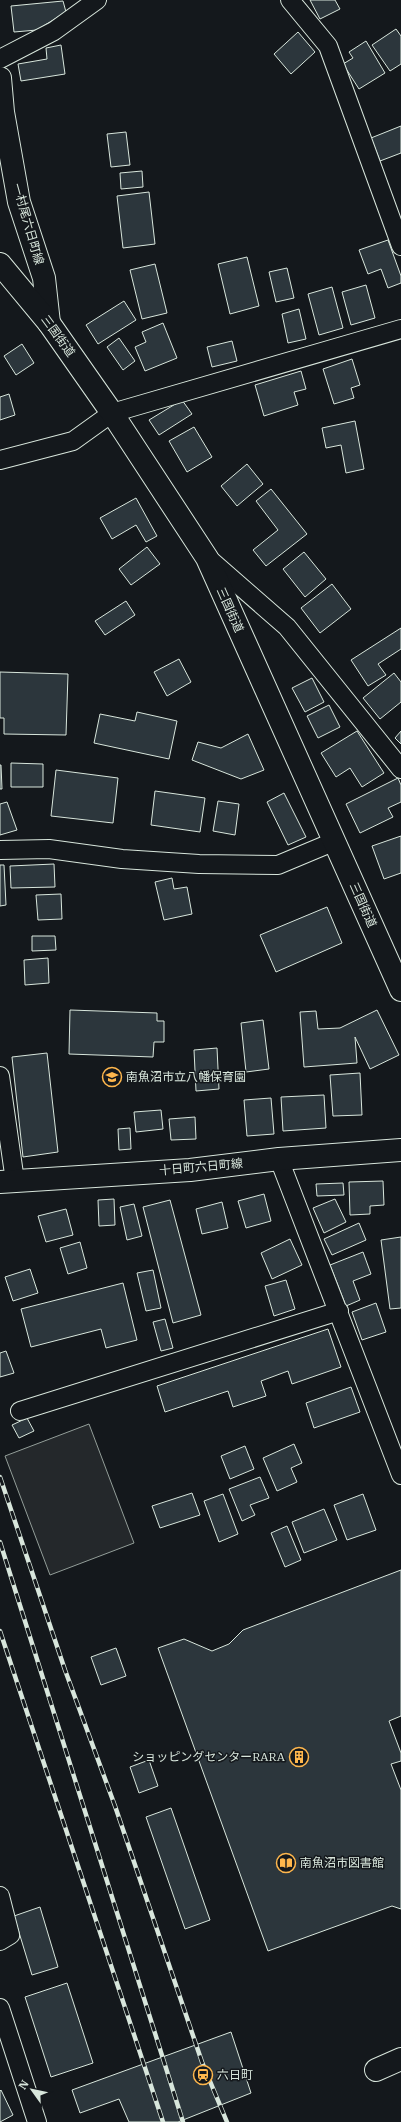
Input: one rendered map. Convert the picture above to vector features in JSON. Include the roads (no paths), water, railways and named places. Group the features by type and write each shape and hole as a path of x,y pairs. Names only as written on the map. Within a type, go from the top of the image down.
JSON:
{"main road":[{"name":"一村尾六日町線","path":"0,82 1,113 20,202 44,278 49,323"},
{"name":"三国街道","path":"0,264 49,323 112,413 207,558 333,842 401,990"},
{"name":"十日町六日町線","path":"7,1182 190,1170 279,1159 401,1150"},
{"path":"376,2070 401,2059"}],"street":[{"path":"0,59 54,31 97,0"},
{"path":"290,0 328,46 401,246"},
{"path":"0,460 73,441 112,413 401,329"},
{"path":"207,558 287,627 401,769"},
{"path":"0,850 49,849 122,859 176,863 278,865 333,842"},
{"path":"0,1076 7,1182"},
{"path":"279,1159 339,1311 401,1475"},
{"path":"20,1411 339,1311"},
{"path":"0,1896 10,1935 0,1941"},
{"path":"0,2008 37,2122"}],"railway":[{"path":"0,1477 65,1670 115,1806 202,2062 227,2122"},
{"path":"0,1542 183,2122"},
{"path":"0,1631 163,2122"}],"place":[{"name":"南魚沼市立八幡保育園","path":"112,1077"},
{"name":"ショッピングセンターRARA","path":"299,1757"},
{"name":"南魚沼市図書館","path":"286,1863"},
{"name":"六日町","path":"203,2075"}]}
